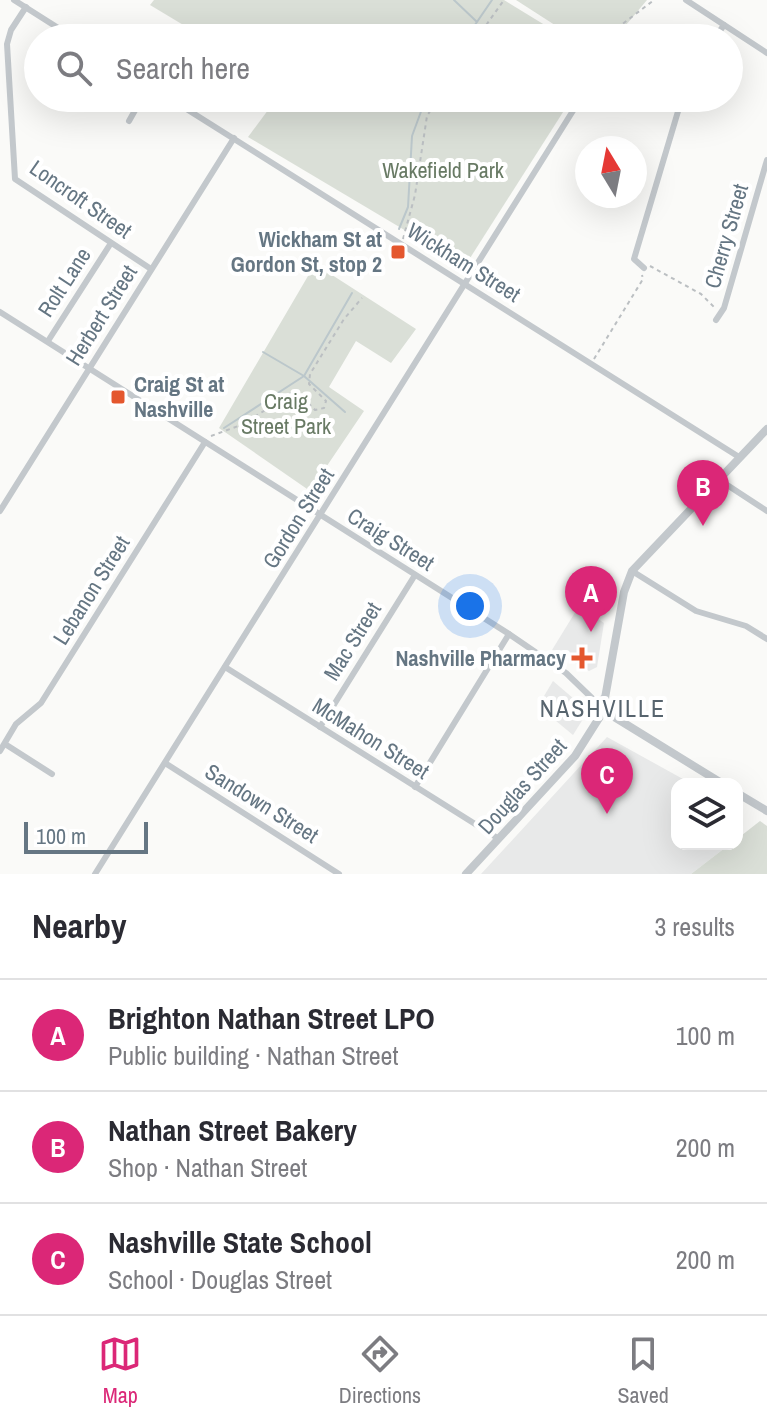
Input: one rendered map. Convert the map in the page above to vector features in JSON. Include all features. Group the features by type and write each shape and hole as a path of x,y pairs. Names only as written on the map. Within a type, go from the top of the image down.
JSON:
{"street":[{"path":"14,0 52,24"},
{"path":"686,0 722,24"},
{"name":"Loncroft Street","path":"26,7 11,30 7,44 15,179 151,269"},
{"path":"743,37 767,53"},
{"path":"129,121 134,112"},
{"name":"Wickham Street","path":"192,112 739,457"},
{"name":"Gordon Street","path":"95,874 572,112"},
{"path":"644,268 634,259 678,112"},
{"name":"Herbert Street","path":"0,511 234,138"},
{"name":"Cherry Street","path":"716,320 721,313 767,160"},
{"name":"Rolt Lane","path":"48,341 111,243"},
{"name":"Craig Street","path":"0,312 509,634 566,673 595,701"},
{"path":"605,698 624,592 632,571 767,429"},
{"name":"Lebanon Street","path":"0,751 21,718 41,703 205,442"},
{"path":"718,479 767,511"},
{"path":"632,571 696,611 746,626 767,639"},
{"name":"Mac Street","path":"320,727 415,575"},
{"path":"415,787 509,634"},
{"name":"McMahon Street","path":"225,667 499,839"},
{"path":"605,698 595,701 592,710 599,718 611,715 713,778"},
{"path":"605,698 613,705 611,715"},
{"name":"Douglas Street","path":"466,874 575,756 599,718"},
{"path":"5,744 52,774"},
{"name":"Sandown Street","path":"165,763 339,874"},
{"path":"743,797 767,811"}],"path":[{"path":"487,24 504,0"},
{"path":"622,24 654,0"},
{"path":"401,244 415,195 429,112"},
{"path":"591,364 643,279 644,268 653,265 701,294 721,313"},
{"path":"211,436 244,424 291,393 301,396 315,410 324,408 326,401 309,384 310,374 344,319 362,298"}],"shaded area":[{"path":"579,606 604,623 597,667 589,671 552,650"},
{"path":"553,681 588,711 573,735 538,706"},
{"path":"607,737 681,778 671,778 671,850 722,850 691,874 481,874"}],"green space":[{"path":"154,0 504,0 543,24 182,24 150,5"},
{"path":"516,0 647,0 627,24 553,24"},
{"name":"Wakefield Park","path":"267,112 563,112 465,266 248,137"},
{"name":"Craig Street Park","path":"315,264 416,329 391,363 356,341 329,387 364,411 310,491 219,428"},
{"path":"760,821 767,826 767,874 691,874 722,850 743,850 743,834"}],"waterway":[{"path":"454,0 476,21"},
{"path":"476,24 492,0"},
{"path":"399,229 408,207 412,136 421,112"},
{"path":"224,428 304,376 352,293"},
{"path":"263,352 304,376 345,412"}],"place":[{"name":"Wickham St at Gordon St, stop 2","path":"398,252"},
{"name":"Craig St at Nashville","path":"118,397"},
{"name":"Nathan Street Bakery","path":"703,526"},
{"name":"Brighton Nathan Street LPO","path":"591,632"},
{"name":"Nashville Pharmacy","path":"582,658"},
{"name":"Nashville State School","path":"607,814"}],"district":[{"name":"NASHVILLE","path":"603,708"}]}
